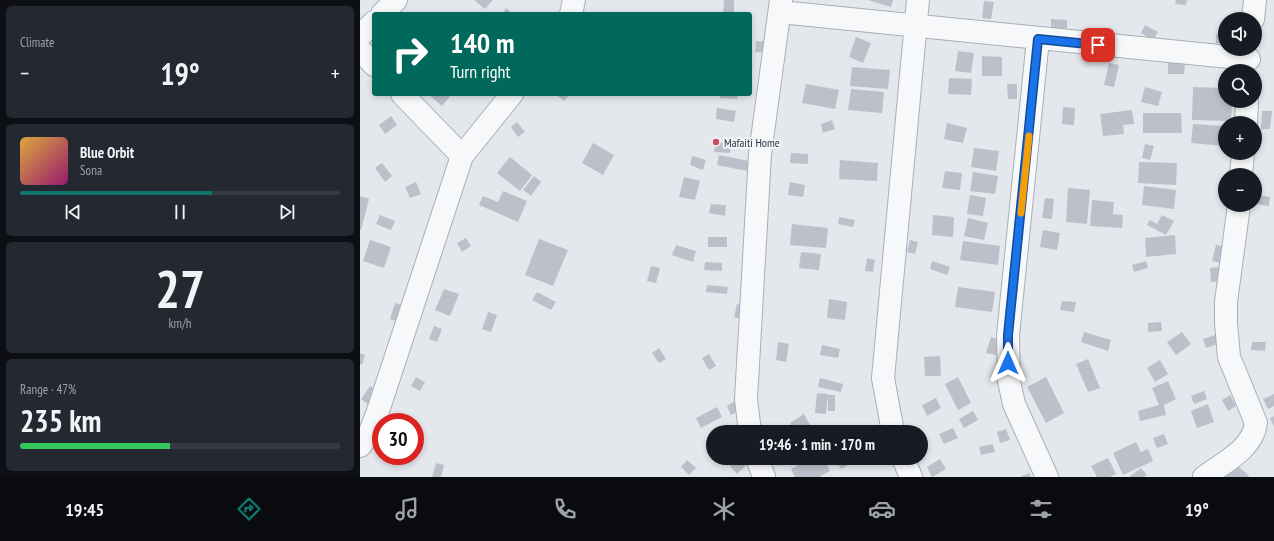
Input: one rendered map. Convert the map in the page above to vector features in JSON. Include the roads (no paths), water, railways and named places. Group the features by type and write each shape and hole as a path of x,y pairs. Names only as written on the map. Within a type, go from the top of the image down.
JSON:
{"street":[{"path":"384,12 396,0"},
{"path":"572,12 574,0"},
{"path":"892,425 883,378 918,0"},
{"path":"1254,12 1255,0"},
{"path":"749,425 746,399 760,154 781,6 1038,39 1249,60"},
{"path":"360,36 372,24"},
{"path":"1038,39 1008,335 1008,363 1014,404 1047,477"},
{"path":"360,50 372,62"},
{"path":"404,96 462,156"},
{"path":"360,446 369,434 377,414 462,156 510,96"},
{"path":"1204,477 1247,443 1253,436 1256,423 1229,358 1226,302 1237,212"},
{"path":"760,465 764,477"},
{"path":"906,465 911,477"}],"place":[{"name":"Mafaiti Home","path":"716,142"}]}
